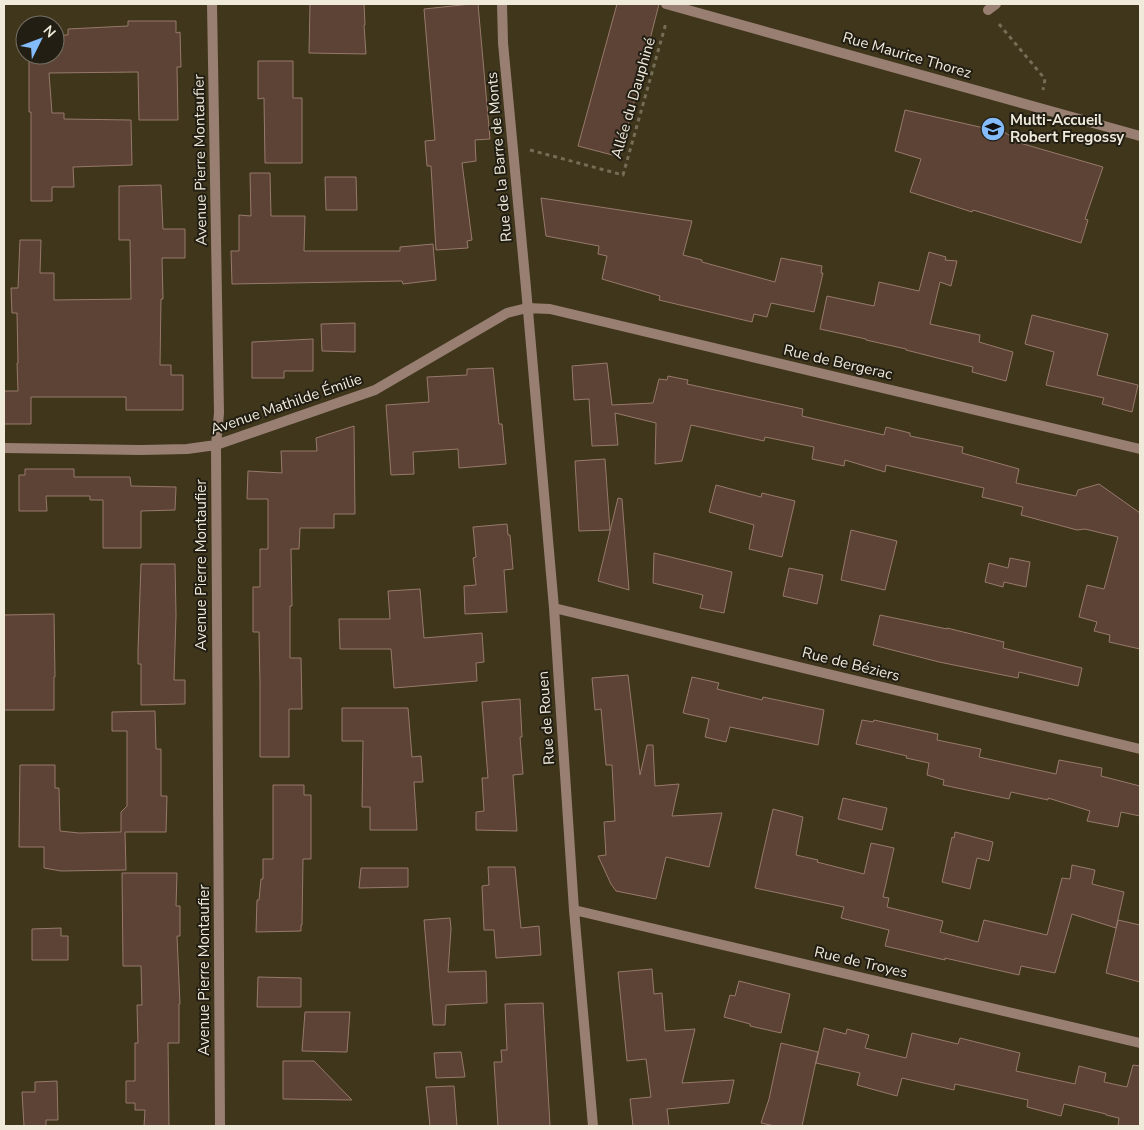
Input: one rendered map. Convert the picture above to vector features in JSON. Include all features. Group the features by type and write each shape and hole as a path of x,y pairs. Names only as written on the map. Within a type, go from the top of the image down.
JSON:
{"street":[{"name":"Avenue Pierre Montaufier","path":"212,4 219,413 216,445 220,1126"},
{"name":"Rue de la Barre de Monts","path":"502,4 503,43 527,308"},
{"name":"Rue Maurice Thorez","path":"669,4 1140,136"},
{"name":"Avenue Mathilde Émilie","path":"4,448 141,450 187,449 216,445 375,390 507,313 527,308"},
{"name":"Rue de Bergerac","path":"527,308 550,309 1140,449"},
{"name":"Rue de Rouen","path":"527,308 554,608 574,910 593,1126"},
{"name":"Rue de Béziers","path":"554,608 1140,749"},
{"name":"Rue de Troyes","path":"574,910 1140,1043"}],"path":[{"name":"Allée du Dauphiné","path":"513,145 623,175 669,4"},
{"path":"992,7 1045,79 1039,108"}],"building":[{"path":"310,4 364,4 366,54 309,53"},
{"path":"478,4 490,139 475,140 476,161 462,163 472,240 467,241 468,248 436,250 431,166 427,166 425,141 435,140 424,9"},
{"path":"617,4 659,4 620,157 578,146"},
{"path":"128,21 176,21 176,33 180,32 181,67 177,67 178,120 139,120 138,72 49,73 52,113 64,113 64,119 131,120 132,165 73,167 74,187 52,187 52,201 31,201 29,65 65,65 65,35 68,35 68,29 128,26"},
{"path":"258,61 293,61 293,98 302,98 302,163 265,163 264,98 258,99"},
{"path":"905,110 1006,133 1020,143 1103,167 1085,219 1088,220 1081,243 910,192 921,159 895,151"},
{"path":"250,173 270,173 271,216 305,216 304,251 400,251 400,247 433,244 436,280 403,284 402,281 232,284 231,251 239,251 239,215 251,216"},
{"path":"325,177 356,177 357,210 326,210"},
{"path":"161,185 163,229 185,229 185,258 162,258 163,299 161,299 160,365 171,365 171,375 183,375 183,410 126,410 126,397 31,397 31,424 4,424 4,391 18,391 17,313 12,313 11,288 18,288 20,240 41,240 40,273 54,273 54,300 131,299 130,240 119,240 119,186"},
{"path":"541,198 692,221 683,255 775,282 781,258 822,266 821,273 823,273 814,312 771,303 767,317 754,314 752,322 659,300 660,296 602,279 607,256 598,254 599,246 546,236"},
{"path":"929,252 946,257 945,260 957,261 951,286 940,282 930,324 980,335 979,342 1013,352 1006,381 972,372 973,367 820,329 827,296 874,306 879,282 919,291"},
{"path":"1032,315 1108,334 1097,375 1138,385 1132,412 1102,404 1104,398 1046,385 1054,352 1025,344"},
{"path":"355,323 355,352 322,351 321,324"},
{"path":"313,339 313,371 284,371 284,378 252,378 252,342"},
{"path":"607,363 612,405 653,403 659,379 667,380 668,376 688,380 687,384 803,409 802,416 884,435 886,427 910,433 910,436 963,447 962,453 1019,469 1016,483 1076,496 1078,490 1099,484 1140,513 1140,649 1109,642 1110,635 1094,631 1097,622 1079,617 1087,585 1104,589 1118,537 1085,529 1077,530 1021,515 1023,507 982,497 984,488 886,465 885,472 845,460 844,466 812,459 814,447 765,437 764,441 691,425 682,461 655,464 656,423 615,413 618,445 592,446 589,399 574,400 572,366"},
{"path":"493,368 499,424 502,424 506,464 459,468 458,449 413,452 414,474 391,475 386,405 429,402 427,377 467,375 467,369"},
{"path":"354,426 355,514 334,514 334,528 300,528 299,549 291,549 292,606 290,606 290,658 301,658 302,709 289,709 289,757 260,757 259,632 253,632 253,587 260,587 260,549 268,549 268,499 247,499 248,471 282,473 281,451 317,451 316,438"},
{"path":"605,459 610,530 579,531 575,461"},
{"path":"25,469 74,469 74,477 130,477 131,486 176,487 175,510 141,511 141,548 103,548 103,500 90,500 90,496 46,496 47,511 19,511 19,475 25,475"},
{"path":"716,485 761,497 762,493 795,501 782,557 749,549 754,525 709,512"},
{"path":"618,498 622,499 629,590 598,581"},
{"path":"507,524 508,535 510,535 513,569 504,570 507,612 465,614 464,586 476,585 473,558 476,557 473,527"},
{"path":"851,530 897,541 885,590 841,580"},
{"path":"654,553 732,572 724,613 700,608 703,595 653,583"},
{"path":"1010,558 1030,562 1026,587 1004,582 1003,587 985,582 989,563 1008,568"},
{"path":"141,564 175,564 174,680 185,680 185,704 141,705 141,664 138,664 138,650"},
{"path":"789,568 823,575 817,604 783,596"},
{"path":"420,589 424,638 482,633 484,662 476,663 477,681 394,688 391,649 340,649 339,619 390,619 388,591"},
{"path":"54,614 54,710 4,710 4,615"},
{"path":"880,615 947,628 1004,642 1003,648 1082,668 1078,686 1019,672 1018,678 939,662 873,645"},
{"path":"628,675 640,775 647,745 653,745 655,786 679,784 672,816 722,813 709,867 666,857 656,899 616,891 598,856 606,855 604,822 615,821 612,765 606,765 601,709 595,710 592,678"},
{"path":"692,677 719,683 717,689 762,700 763,697 824,710 818,745 730,727 726,742 705,737 709,719 683,713"},
{"path":"520,699 522,737 520,737 523,774 513,775 517,831 476,830 476,812 484,811 482,778 488,778 482,702"},
{"path":"342,708 408,708 412,757 421,756 423,782 414,782 417,830 370,830 370,807 362,807 363,741 342,741"},
{"path":"155,711 156,749 161,749 161,796 167,796 166,832 125,832 126,870 61,871 44,868 44,847 19,847 20,765 55,765 55,788 59,788 60,831 79,833 121,832 121,812 127,806 127,731 112,731 112,712"},
{"path":"862,720 873,722 874,720 938,734 937,740 981,749 979,757 1056,774 1059,760 1102,768 1101,776 1140,786 1140,816 1121,812 1118,827 1087,821 1090,811 1048,798 1048,800 1011,792 1009,799 943,785 944,780 927,775 929,763 856,744"},
{"path":"273,785 304,785 304,795 311,795 311,859 303,859 301,931 256,932 257,900 259,900 261,879 263,879 263,859 273,859"},
{"path":"843,798 887,808 882,830 838,819"},
{"path":"773,809 803,817 796,855 818,860 817,862 864,874 871,843 894,848 883,897 889,898 887,907 943,921 940,932 978,942 984,920 1047,935 1062,878 1070,879 1072,865 1095,870 1092,884 1124,892 1116,928 1072,914 1055,973 1021,966 1019,975 885,946 889,930 841,918 844,907 755,888"},
{"path":"955,832 993,842 989,861 977,858 970,889 942,882 952,837 954,838"},
{"path":"488,867 515,867 521,928 539,926 541,955 496,958 494,930 484,930 482,886 489,885"},
{"path":"361,868 408,868 408,887 359,888"},
{"path":"122,873 177,873 176,906 180,906 180,936 177,936 180,1004 179,1043 168,1043 169,1126 144,1126 145,1110 135,1110 135,1103 126,1103 126,1081 135,1081 135,1043 138,1043 137,1005 142,1005 141,966 123,966"},
{"path":"450,918 448,972 486,971 487,1003 446,1005 445,1025 433,1025 424,920"},
{"path":"1118,920 1140,925 1140,982 1106,973"},
{"path":"61,928 61,936 68,936 68,960 32,960 32,929"},
{"path":"652,969 654,994 662,993 665,1031 695,1029 682,1083 734,1080 729,1103 667,1109 669,1126 633,1126 630,1099 651,1097 646,1059 627,1061 618,972"},
{"path":"258,977 301,978 301,1007 257,1007"},
{"path":"739,981 790,994 781,1033 750,1026 750,1024 724,1017 730,995 735,996"},
{"path":"543,1003 550,1126 498,1126 494,1062 502,1062 501,1050 507,1050 505,1004"},
{"path":"305,1012 350,1012 347,1052 302,1051"},
{"path":"824,1028 846,1034 847,1029 869,1035 865,1048 906,1058 912,1033 958,1044 960,1038 1020,1053 1016,1071 1075,1084 1079,1066 1106,1073 1104,1082 1127,1087 1133,1065 1140,1066 1140,1126 1118,1126 1119,1118 1064,1104 1061,1116 1027,1107 1028,1100 955,1084 954,1090 902,1078 897,1096 857,1085 860,1073 816,1063"},
{"path":"781,1043 818,1052 802,1126 775,1126 761,1123 769,1099"},
{"path":"461,1052 465,1077 436,1078 434,1053"},
{"path":"283,1061 314,1061 352,1100 283,1099"},
{"path":"57,1081 58,1120 46,1120 46,1126 24,1126 22,1092 35,1092 35,1082"},
{"path":"454,1086 457,1126 430,1126 426,1087"}],"place":[{"name":"Multi-Accueil Robert Fregossy","path":"993,129"}]}
